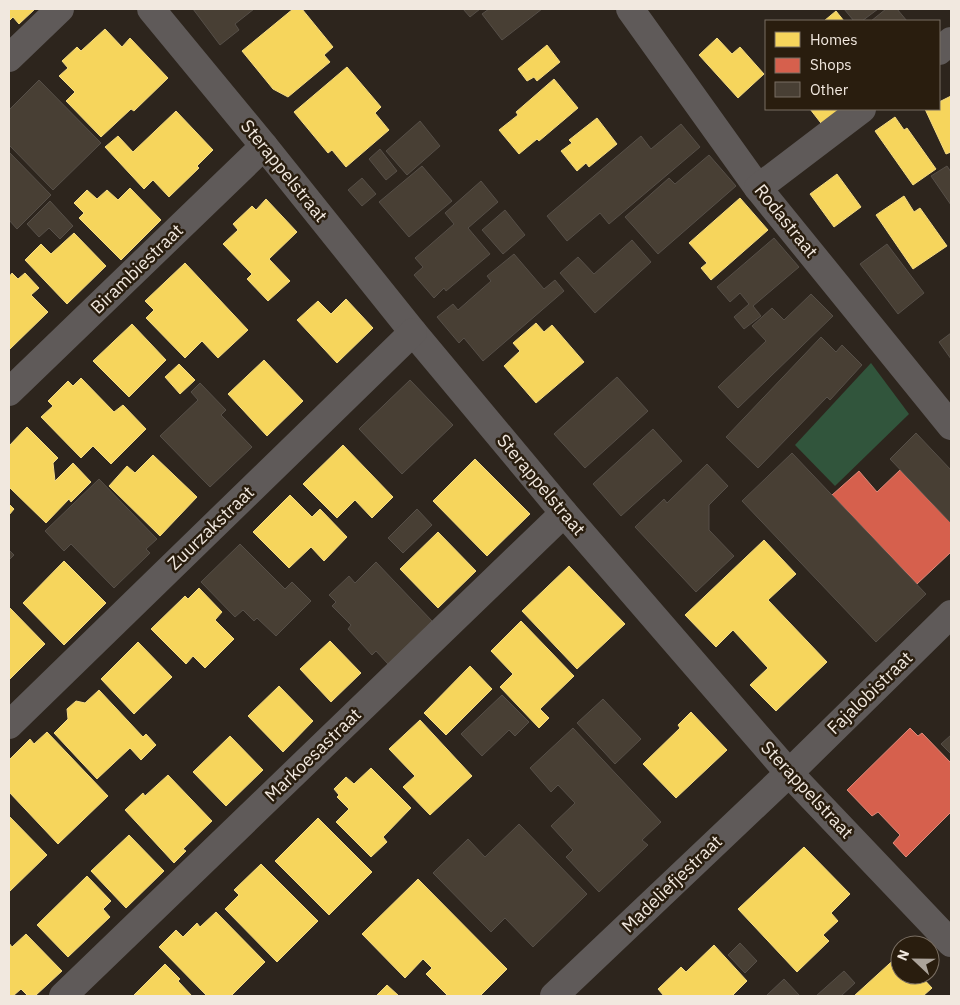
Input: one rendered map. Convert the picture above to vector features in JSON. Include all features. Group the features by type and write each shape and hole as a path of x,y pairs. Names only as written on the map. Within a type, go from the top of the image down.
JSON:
{"street":[{"path":"9,58 60,9"},
{"name":"Sterappelstraat","path":"151,9 413,332 564,514 789,773 951,943"},
{"name":"Rodastraat","path":"630,9 758,188 951,426"},
{"path":"940,50 951,42"},
{"path":"758,188 861,110"},
{"name":"Birambiestraat","path":"9,392 264,146"},
{"name":"Zuurzakstraat","path":"9,725 413,332"},
{"name":"Markoesastraat","path":"63,996 564,514"},
{"name":"Fajalobistraat","path":"789,773 951,614"},
{"name":"Madeliefjestraat","path":"554,996 789,773"}],"green space":[{"path":"871,363 909,414 835,486 795,445"}],"building: Homes":[{"path":"9,9 35,9 19,24 13,17 9,21"},
{"path":"293,9 302,9 333,47 324,55 330,62 288,97 273,89 242,51"},
{"path":"836,11 843,20 825,20"},
{"path":"105,29 122,47 130,38 168,78 134,111 131,109 101,137 66,101 75,92 59,76 68,68 62,61 77,47 81,51"},
{"path":"717,38 732,54 740,47 764,74 738,98 699,55"},
{"path":"547,45 560,62 537,81 534,77 527,81 518,69"},
{"path":"347,67 381,107 375,113 389,130 346,167 332,150 328,153 294,112"},
{"path":"554,79 578,108 539,141 537,139 519,154 499,130 518,115 516,112"},
{"path":"951,96 951,152 946,154 925,110 940,110 940,102"},
{"path":"811,110 845,110 824,127"},
{"path":"176,111 213,150 197,166 199,168 169,197 153,180 144,189 105,147 118,136 133,152"},
{"path":"895,117 904,130 907,128 936,169 913,185 875,131"},
{"path":"597,118 617,144 589,167 586,163 577,171 561,151 572,143 569,140"},
{"path":"837,174 861,207 834,227 810,194"},
{"path":"130,188 161,220 121,260 79,218 84,213 74,203 87,190 97,199 107,190 118,200"},
{"path":"904,196 914,212 920,208 947,246 913,269 876,215"},
{"path":"740,198 768,230 711,280 701,268 707,263 689,243"},
{"path":"266,199 297,232 269,259 290,281 268,301 247,279 252,274 223,244 238,230 233,224 252,206 256,210"},
{"path":"74,233 106,266 67,304 25,260 41,244 51,254"},
{"path":"185,263 248,330 218,358 202,341 185,358 146,318 154,310 145,301"},
{"path":"12,273 18,279 25,273 39,288 31,295 48,312 9,350 9,277"},
{"path":"346,299 373,328 337,363 297,320 318,301 331,314"},
{"path":"536,323 544,332 552,325 584,362 536,403 504,366 520,351 513,343"},
{"path":"132,324 166,360 129,397 93,361"},
{"path":"264,360 303,401 267,436 228,394"},
{"path":"179,364 195,380 180,394 165,377"},
{"path":"81,378 114,412 123,405 146,429 111,464 93,446 81,458 41,417 53,406 48,401 68,381 73,386"},
{"path":"27,427 58,458 53,463 55,481 73,463 91,482 71,502 69,499 46,523 9,487 9,446"},
{"path":"343,445 393,497 372,518 355,500 337,518 303,484"},
{"path":"153,455 197,497 160,536 109,486 127,466 135,473"},
{"path":"475,459 530,514 487,556 433,501"},
{"path":"290,495 312,517 320,509 347,537 324,561 311,547 289,568 253,532"},
{"path":"9,504 14,509 9,515"},
{"path":"438,532 476,571 438,608 400,569"},
{"path":"764,540 796,574 768,600 827,662 776,711 750,685 768,668 733,630 716,647 685,615"},
{"path":"64,561 106,603 64,645 23,603"},
{"path":"569,566 625,624 577,669 522,611"},
{"path":"199,588 222,612 215,620 234,639 205,668 193,656 186,664 151,629 185,596 188,599"},
{"path":"9,609 45,644 9,680"},
{"path":"521,621 574,676 540,709 549,718 539,728 500,687 513,674 491,651"},
{"path":"330,641 361,673 331,702 300,669"},
{"path":"138,642 172,677 134,714 101,679"},
{"path":"470,666 492,689 446,735 424,713"},
{"path":"279,686 313,721 283,752 248,716"},
{"path":"99,690 143,737 146,734 156,745 141,760 130,748 97,779 54,733 68,719 67,709 76,701 85,703"},
{"path":"691,712 727,750 676,798 643,764 680,728 678,725"},
{"path":"420,720 472,776 430,815 403,787 415,776 389,749"},
{"path":"47,732 108,796 58,844 9,792 9,760 30,739 34,744"},
{"path":"230,736 263,770 226,806 193,772"},
{"path":"371,768 411,808 383,837 387,842 371,857 336,822 349,809 337,797 339,795 334,789 346,777 354,784"},
{"path":"168,775 212,821 183,849 186,851 174,863 125,810 143,793 145,796"},
{"path":"9,816 47,855 9,892"},
{"path":"318,818 372,872 329,915 275,861"},
{"path":"129,835 164,871 126,908 91,871"},
{"path":"804,847 850,894 831,913 838,921 823,935 829,941 797,972 738,909"},
{"path":"261,864 318,921 277,962 225,909 239,895 234,890"},
{"path":"87,876 111,901 103,909 110,917 68,957 37,925"},
{"path":"418,879 507,969 480,996 448,996 426,974 432,968 423,959 405,978 362,934"},
{"path":"216,912 265,962 231,996 207,996 159,947 176,930 183,937 197,923 200,927"},
{"path":"26,934 62,971 35,996 28,996 21,989 11,996 9,994 9,943 12,947"},
{"path":"714,945 747,981 732,996 664,996 658,989 681,967 686,972"},
{"path":"890,963 890,985 929,985 932,988 923,996 854,996"},
{"path":"165,964 180,979 178,981 192,996 134,995"},
{"path":"387,985 399,996 376,996"}],"building: Shops":[{"path":"900,470 951,523 951,552 917,584 832,495 859,471 877,492"},
{"path":"910,728 918,736 922,733 951,763 951,812 906,857 893,843 900,835 878,812 872,816 847,790"}],"building: Other":[{"path":"193,9 254,9 235,24 239,30 220,45"},
{"path":"463,9 480,9 470,17"},
{"path":"489,9 542,9 502,40 482,14"},
{"path":"844,9 878,9 863,20 853,20"},
{"path":"886,9 897,9 906,20 872,20"},
{"path":"39,80 101,143 53,190 9,145 9,110"},
{"path":"420,121 440,146 407,175 386,151"},
{"path":"681,124 700,147 609,224 600,213 567,241 547,216 641,136 651,149"},
{"path":"380,149 397,171 386,180 369,159"},
{"path":"9,152 51,195 17,229 9,220"},
{"path":"709,155 736,186 658,254 625,217 669,178 675,184"},
{"path":"422,166 452,201 409,237 379,202"},
{"path":"947,166 951,172 951,205 931,176"},
{"path":"362,178 376,194 362,206 348,190"},
{"path":"481,181 498,202 468,228 490,254 446,291 444,288 434,298 414,275 423,267 415,258 454,224 445,213"},
{"path":"50,201 73,226 60,239 49,228 39,237 27,224"},
{"path":"505,210 525,235 503,254 482,230"},
{"path":"774,238 799,267 753,306 761,316 744,329 734,317 749,304 740,293 730,302 717,287"},
{"path":"632,240 651,262 595,313 560,273 578,257 594,274"},
{"path":"887,244 924,293 898,314 860,264"},
{"path":"514,254 544,289 555,280 564,291 483,361 464,338 459,343 437,317 453,304 458,310 491,281 487,276"},
{"path":"811,294 833,316 738,408 718,387 766,341 752,326 772,308 784,320"},
{"path":"951,333 951,359 939,342"},
{"path":"821,337 836,352 842,345 862,365 830,400 827,397 758,468 726,437"},
{"path":"617,377 648,411 585,468 554,434"},
{"path":"410,380 453,425 402,474 359,429"},
{"path":"200,383 226,410 221,415 252,447 210,487 160,436 198,400 191,392"},
{"path":"653,429 682,461 621,516 593,484"},
{"path":"916,433 951,470 951,523 890,459"},
{"path":"792,453 926,594 876,642 742,501"},
{"path":"707,464 728,486 709,505 709,530 734,556 696,592 635,527 664,499 667,503"},
{"path":"99,479 157,539 146,549 150,553 114,588 71,544 64,551 45,531"},
{"path":"417,509 432,525 403,553 388,538"},
{"path":"240,544 285,589 292,582 311,601 276,636 257,618 254,621 243,610 235,617 201,582"},
{"path":"9,550 14,555 9,560"},
{"path":"376,562 432,621 388,664 376,651 372,655 348,629 351,625 332,606 336,602 329,595 349,576 355,583"},
{"path":"502,695 529,722 515,736 509,730 482,756 461,734"},
{"path":"603,699 641,739 615,764 577,723"},
{"path":"573,728 661,822 642,840 648,845 599,892 566,857 573,850 551,826 575,803 558,785 551,792 530,768"},
{"path":"951,735 951,754 941,744"},
{"path":"519,824 587,894 533,947 505,918 491,932 433,873 468,839 485,857"},
{"path":"740,943 757,961 745,973 728,955"},
{"path":"844,971 855,983 841,996 816,996"},
{"path":"784,979 800,996 766,996"}]}
